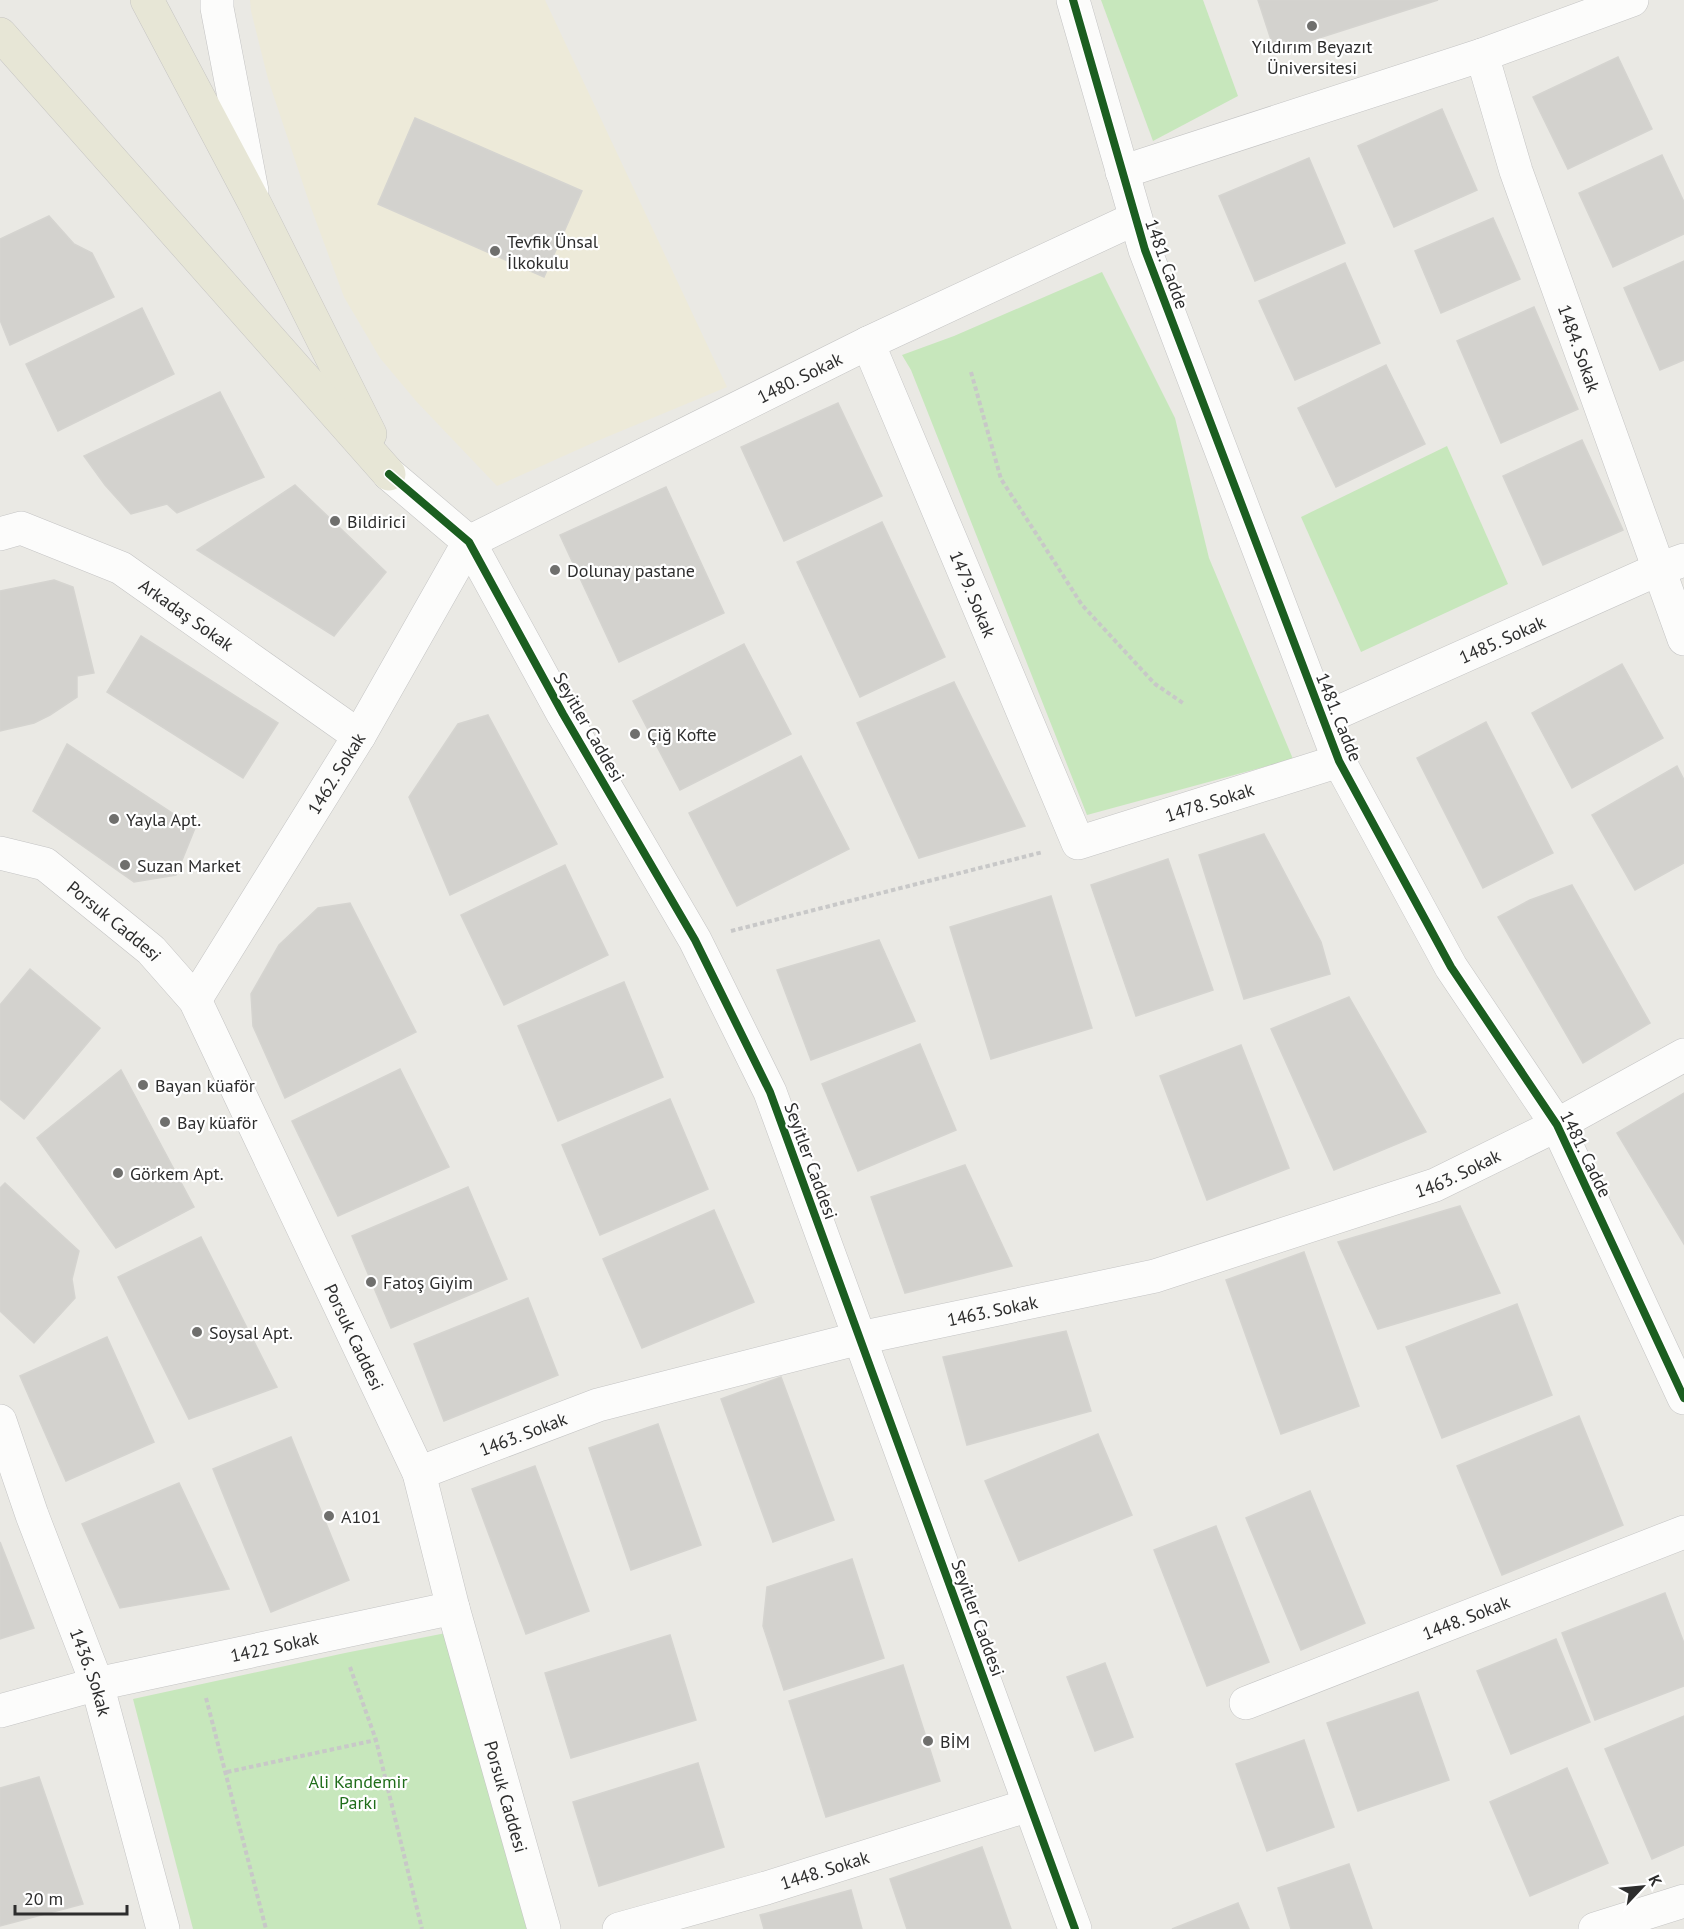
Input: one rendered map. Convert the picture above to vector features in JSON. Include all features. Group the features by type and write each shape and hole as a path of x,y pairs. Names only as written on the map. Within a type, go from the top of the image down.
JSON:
{"main road":[{"path":"147,0 254,202 389,474"},
{"path":"0,34 389,474"}],"street":[{"path":"217,0 254,202"},
{"name":"1481. Cadde","path":"1073,0 1134,219 1339,761 1451,967 1557,1125 1684,1398"},
{"path":"1122,172 1482,55 1632,0"},
{"name":"1484. Sokak","path":"1482,55 1516,171 1671,565 1684,639"},
{"name":"1480. Sokak","path":"469,542 868,343 1134,219"},
{"name":"1479. Sokak","path":"868,343 1078,843"},
{"name":"Seyitler Caddesi","path":"389,474 469,542 563,714 695,940 770,1092 1075,1929"},
{"name":"Arkadaş Sokak","path":"0,534 21,528 122,568 359,736"},
{"name":"1462. Sokak","path":"195,1000 359,736 469,542"},
{"name":"1485. Sokak","path":"1323,719 1671,565"},
{"name":"1478. Sokak","path":"1078,843 1339,761"},
{"name":"Porsuk Caddesi","path":"0,853 45,864 151,950 195,1000 419,1473 453,1608 544,1929"},
{"name":"1463. Sokak","path":"419,1473 598,1404 860,1338 1155,1275 1435,1185 1557,1125 1684,1055"},
{"name":"1436. Sokak","path":"0,1421 32,1515 97,1684 163,1929"},
{"name":"1448. Sokak","path":"1246,1703 1684,1532"},
{"name":"1422 Sokak","path":"0,1711 97,1684 453,1608"},
{"name":"1448. Sokak","path":"619,1929 766,1888 1029,1805"},
{"path":"1595,1929 1684,1901"}],"path":[{"path":"971,372 1001,479 1082,605 1155,684 1184,703"},
{"path":"695,940 1078,843"},
{"path":"349,1664 376,1740 422,1929"},
{"path":"205,1696 266,1929"},
{"path":"226,1772 376,1740"}],"shaded area":[{"name":"Tevfik Ünsal İlkokulu","path":"250,0 545,0 727,387 497,486 416,401 380,358 344,297 310,205 268,79"}],"green space":[{"path":"1101,0 1203,0 1238,96 1153,141"},
{"path":"1102,272 1175,418 1209,558 1293,759 1087,815 911,370 902,355 954,336"},
{"path":"1447,446 1508,584 1361,652 1301,517"},
{"name":"Ali Kandemir Parkı","path":"456,1631 540,1929 193,1929 133,1699"}],"building":[{"name":"Yıldırım Beyazıt Üniversitesi","path":"1258,0 1438,0 1275,52"},
{"path":"1618,57 1652,129 1568,169 1533,97"},
{"path":"1442,109 1477,190 1394,227 1358,146"},
{"path":"415,118 582,191 544,277 378,204"},
{"path":"1662,155 1684,202 1684,234 1613,267 1579,193"},
{"path":"1309,158 1345,243 1255,281 1219,196"},
{"path":"49,216 74,244 92,253 114,297 10,345 0,320 0,239"},
{"path":"1493,218 1520,279 1441,313 1415,251"},
{"path":"1684,261 1684,360 1660,370 1624,288"},
{"path":"1345,263 1380,343 1295,380 1259,301"},
{"path":"1534,307 1578,409 1501,443 1457,341"},
{"path":"142,308 174,374 58,431 26,364"},
{"path":"1386,365 1425,444 1336,487 1298,408"},
{"path":"220,392 264,477 177,513 167,504 131,514 105,485 84,456"},
{"path":"838,403 882,496 784,541 741,447"},
{"path":"1582,440 1623,530 1543,565 1503,476"},
{"path":"295,485 386,572 334,636 197,550"},
{"path":"666,487 724,613 619,662 560,535"},
{"path":"882,522 945,657 860,697 797,562"},
{"path":"54,580 73,587 94,673 77,676 77,697 50,715 34,723 0,731 0,591"},
{"path":"141,636 278,723 243,778 107,692"},
{"path":"744,644 791,734 680,790 633,701"},
{"path":"1622,664 1663,738 1572,788 1532,713"},
{"path":"954,682 1025,826 919,858 857,723"},
{"path":"488,715 557,844 450,895 409,797 458,724"},
{"path":"1486,722 1553,853 1483,888 1417,758"},
{"name":"Yayla Apt.","path":"67,744 195,828 176,875 134,882 33,811"},
{"path":"801,756 849,849 737,906 689,813"},
{"path":"1677,766 1684,780 1684,863 1635,890 1592,815"},
{"path":"1264,834 1321,942 1330,974 1244,999 1199,855"},
{"path":"1168,859 1213,990 1136,1016 1091,885"},
{"path":"565,865 608,955 504,1005 461,915"},
{"path":"1572,885 1650,1023 1583,1063 1498,917 1530,900"},
{"path":"1051,896 1092,1028 991,1059 950,927"},
{"path":"350,903 416,1032 285,1098 253,1026 251,994 279,945 318,908"},
{"path":"879,940 915,1021 811,1060 777,970"},
{"path":"30,969 100,1028 24,1119 0,1099 0,1005"},
{"path":"624,982 663,1077 558,1121 518,1026"},
{"path":"1349,997 1426,1132 1334,1170 1271,1029"},
{"path":"920,1044 956,1130 858,1171 822,1084"},
{"path":"1241,1045 1289,1168 1207,1200 1160,1076"},
{"path":"400,1069 449,1167 338,1216 292,1121"},
{"name":"Görkem Apt.","path":"121,1070 194,1207 116,1248 37,1138"},
{"path":"1684,1093 1684,1244 1617,1133"},
{"path":"670,1099 708,1189 600,1235 562,1145"},
{"path":"965,1165 1012,1266 905,1293 871,1197"},
{"path":"5,1183 79,1251 72,1279 75,1298 34,1343 0,1311 0,1188"},
{"path":"468,1187 507,1279 391,1328 352,1236"},
{"path":"1460,1206 1500,1293 1378,1329 1338,1242"},
{"path":"714,1210 754,1302 642,1348 603,1259"},
{"name":"Soysal Apt.","path":"201,1237 277,1387 189,1419 118,1277"},
{"path":"1304,1252 1359,1406 1281,1434 1226,1280"},
{"path":"528,1298 558,1375 444,1421 414,1344"},
{"path":"1517,1304 1552,1395 1442,1438 1406,1347"},
{"path":"1066,1331 1091,1411 967,1445 943,1357"},
{"path":"107,1337 154,1442 66,1481 20,1376"},
{"path":"781,1377 834,1520 773,1542 721,1399"},
{"path":"1579,1416 1623,1525 1502,1575 1457,1466"},
{"path":"658,1424 701,1545 631,1570 589,1448"},
{"path":"1098,1434 1132,1515 1019,1561 985,1481"},
{"path":"291,1437 349,1580 271,1612 213,1469"},
{"path":"535,1466 589,1611 526,1634 472,1489"},
{"path":"179,1483 229,1589 120,1608 82,1524"},
{"path":"1310,1491 1365,1623 1301,1650 1246,1518"},
{"path":"1216,1526 1269,1662 1207,1686 1154,1550"},
{"path":"0,1542 34,1628 0,1639"},
{"path":"852,1559 884,1658 784,1690 763,1626 767,1587"},
{"path":"1665,1593 1684,1643 1684,1686 1595,1720 1562,1633"},
{"path":"670,1635 696,1720 571,1758 545,1673"},
{"path":"1556,1639 1590,1722 1511,1754 1477,1671"},
{"path":"1105,1663 1133,1737 1095,1751 1067,1677"},
{"path":"903,1665 940,1781 826,1817 789,1701"},
{"path":"1418,1692 1449,1780 1358,1811 1327,1723"},
{"path":"1684,1716 1684,1845 1652,1859 1605,1749"},
{"path":"1304,1740 1334,1827 1267,1851 1236,1764"},
{"path":"698,1763 724,1847 599,1886 573,1802"},
{"path":"1567,1768 1608,1863 1530,1896 1490,1802"},
{"path":"39,1777 83,1904 0,1926 0,1788"},
{"path":"982,1847 1011,1929 907,1929 890,1879"},
{"path":"1349,1864 1372,1929 1291,1929 1278,1888"},
{"path":"851,1890 862,1929 764,1929 760,1915"},
{"path":"1238,1903 1249,1929 1172,1929"}],"cycle path":[{"path":"1073,0 1145,250 1339,761 1451,967 1557,1125 1684,1398"},
{"path":"389,474 469,542 563,714 695,940 770,1092 1075,1929"}],"place":[{"name":"Yıldırım Beyazıt Üniversitesi","path":"1312,26"},
{"name":"Tevfik Ünsal İlkokulu","path":"495,251"},
{"name":"Bildirici","path":"335,521"},
{"name":"Dolunay pastane","path":"555,570"},
{"name":"Çiğ Kofte","path":"635,734"},
{"name":"Yayla Apt.","path":"114,819"},
{"name":"Suzan Market","path":"125,865"},
{"name":"Bayan küaför","path":"143,1085"},
{"name":"Bay küaför","path":"165,1122"},
{"name":"Görkem Apt.","path":"118,1173"},
{"name":"Fatoş Giyim","path":"371,1282"},
{"name":"Soysal Apt.","path":"197,1332"},
{"name":"A101","path":"329,1516"},
{"name":"BİM","path":"928,1741"}]}
